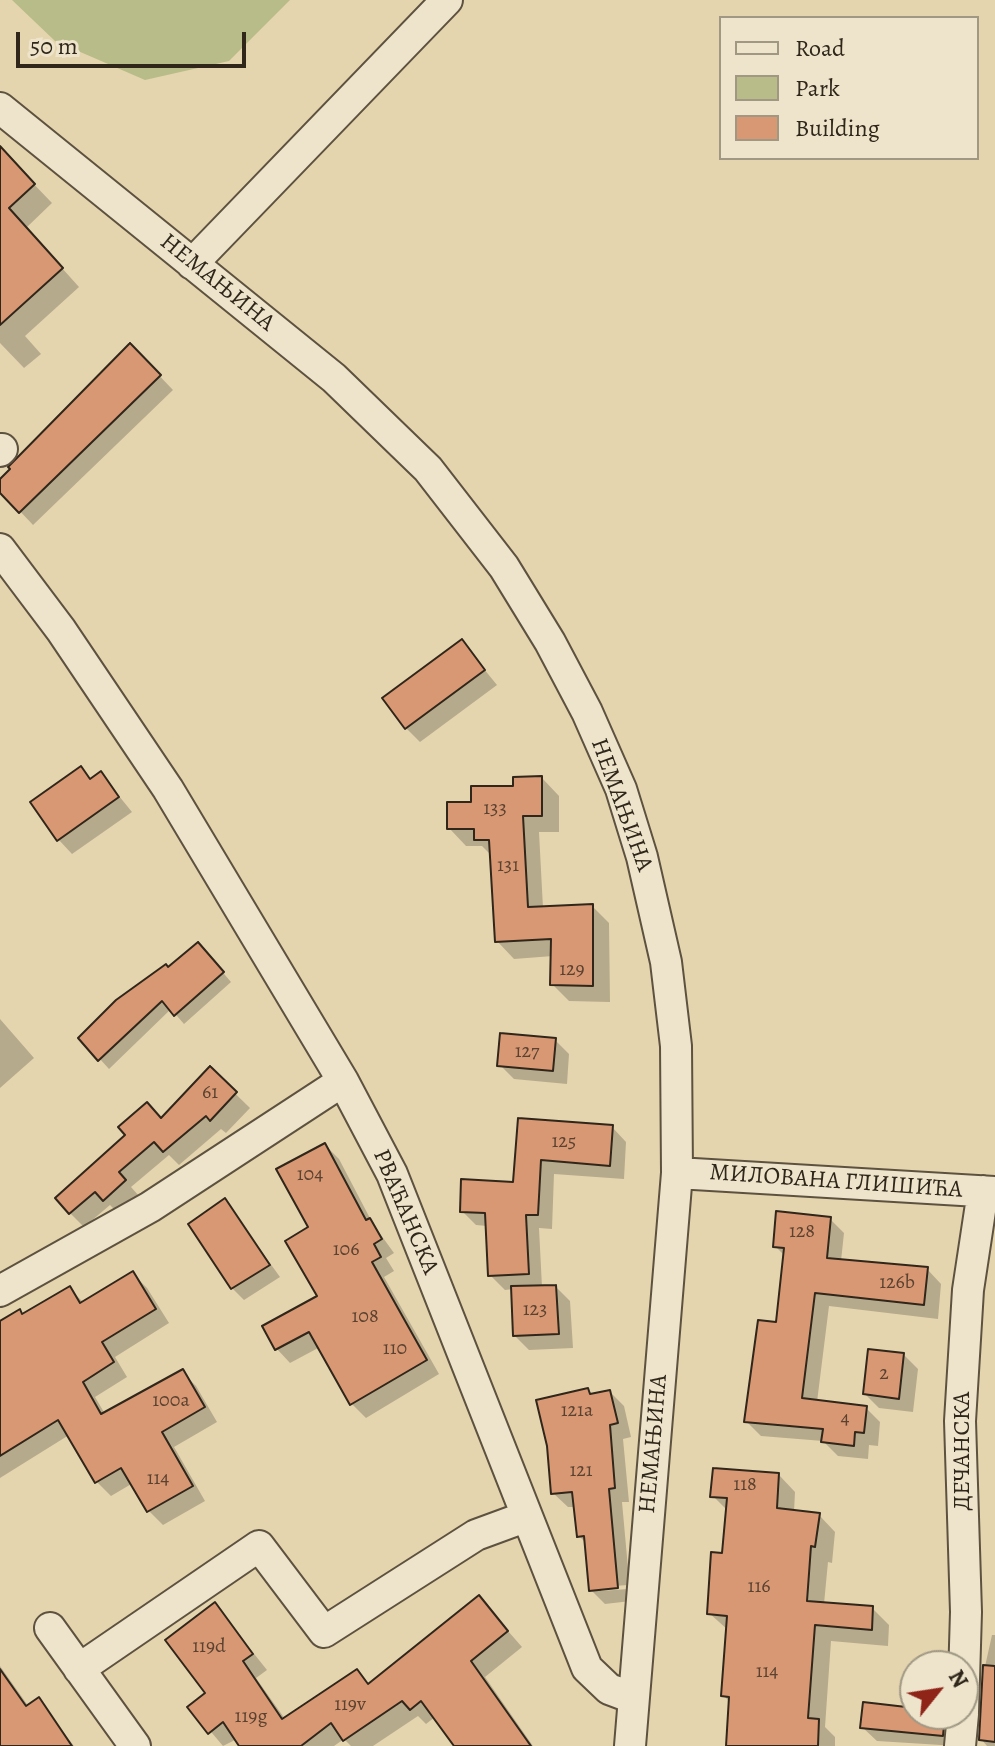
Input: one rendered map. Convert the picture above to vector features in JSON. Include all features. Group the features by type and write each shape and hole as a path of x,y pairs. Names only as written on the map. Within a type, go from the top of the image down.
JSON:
{"street":[{"path":"192,264 447,0"},
{"name":"НЕМАЊИНА","path":"0,108 334,378 418,457 504,567 550,642 587,712 621,789 657,913 676,1046 677,1173 630,1746"},
{"path":"0,549 61,630 168,789 343,1081 150,1207 0,1291"},
{"name":"РВАЋАНСКА","path":"343,1081 392,1174 587,1668 609,1689 633,1698"},
{"name":"МИЛОВАНА ГЛИШИЋА","path":"677,1173 989,1192"},
{"name":"ДЕЧАНСКА","path":"965,1650 960,1421 968,1290 989,1192"},
{"path":"79,1669 259,1546 324,1632 476,1535 525,1517"},
{"path":"50,1628 135,1746"}],"green space":[{"path":"12,0 290,0 229,61 145,80 55,41"}],"building":[{"path":"0,146 35,184 9,208 63,268 0,325"},
{"path":"130,343 161,375 19,513 0,493 0,479 10,469 8,467"},
{"path":"462,639 485,670 405,729 382,698"},
{"path":"81,766 90,779 101,771 119,797 57,841 30,802"},
{"path":"542,776 542,816 523,816 528,907 593,904 593,986 550,985 551,939 495,942 489,840 474,840 474,829 447,829 447,802 471,802 471,786 513,786 513,777"},
{"path":"198,942 224,972 174,1016 162,1001 98,1061 78,1038 116,1000 166,964 168,967"},
{"path":"500,1033 556,1038 553,1071 497,1066"},
{"path":"210,1066 237,1092 210,1121 206,1116 163,1152 154,1142 119,1172 126,1180 103,1201 95,1192 69,1214 55,1198 125,1135 118,1127 147,1102 161,1118"},
{"path":"518,1118 613,1125 610,1166 541,1160 538,1215 526,1215 529,1274 488,1276 485,1213 460,1212 461,1179 513,1182"},
{"path":"325,1143 366,1220 370,1218 382,1239 374,1244 381,1257 372,1262 427,1360 350,1405 309,1332 275,1350 262,1326 317,1296 285,1241 308,1227 276,1169"},
{"path":"225,1198 270,1265 231,1289 188,1224"},
{"path":"776,1211 831,1217 827,1258 928,1267 924,1305 815,1293 802,1398 867,1406 864,1433 855,1432 854,1446 821,1442 823,1429 744,1422 758,1320 776,1322 784,1248 773,1247"},
{"path":"133,1271 156,1309 102,1342 114,1362 83,1382 101,1414 183,1369 205,1407 162,1432 193,1486 147,1512 121,1468 95,1483 58,1420 0,1456 0,1321 20,1309 22,1314 70,1286 80,1303"},
{"path":"556,1285 559,1334 513,1336 511,1286"},
{"path":"868,1349 904,1353 899,1399 863,1394"},
{"path":"588,1388 590,1394 610,1390 618,1423 610,1425 615,1488 609,1489 618,1588 589,1591 584,1536 577,1537 572,1492 551,1494 547,1446 536,1400"},
{"path":"713,1468 779,1473 777,1508 820,1513 815,1547 811,1546 807,1601 873,1606 872,1630 815,1625 808,1718 819,1719 818,1746 726,1746 729,1697 721,1696 727,1616 707,1614 711,1552 722,1553 727,1498 710,1497"},
{"path":"479,1595 508,1631 471,1661 531,1746 454,1746 421,1701 410,1710 402,1701 343,1741 331,1723 301,1746 239,1746 223,1722 208,1734 187,1707 205,1693 165,1640 215,1602 253,1654 243,1661 282,1719 357,1669 368,1684"},
{"path":"983,1665 995,1666 995,1742 979,1740"},
{"path":"0,1669 26,1706 39,1697 72,1746 0,1746"},
{"path":"863,1702 899,1706 899,1730 944,1730 943,1736 860,1728"}]}
